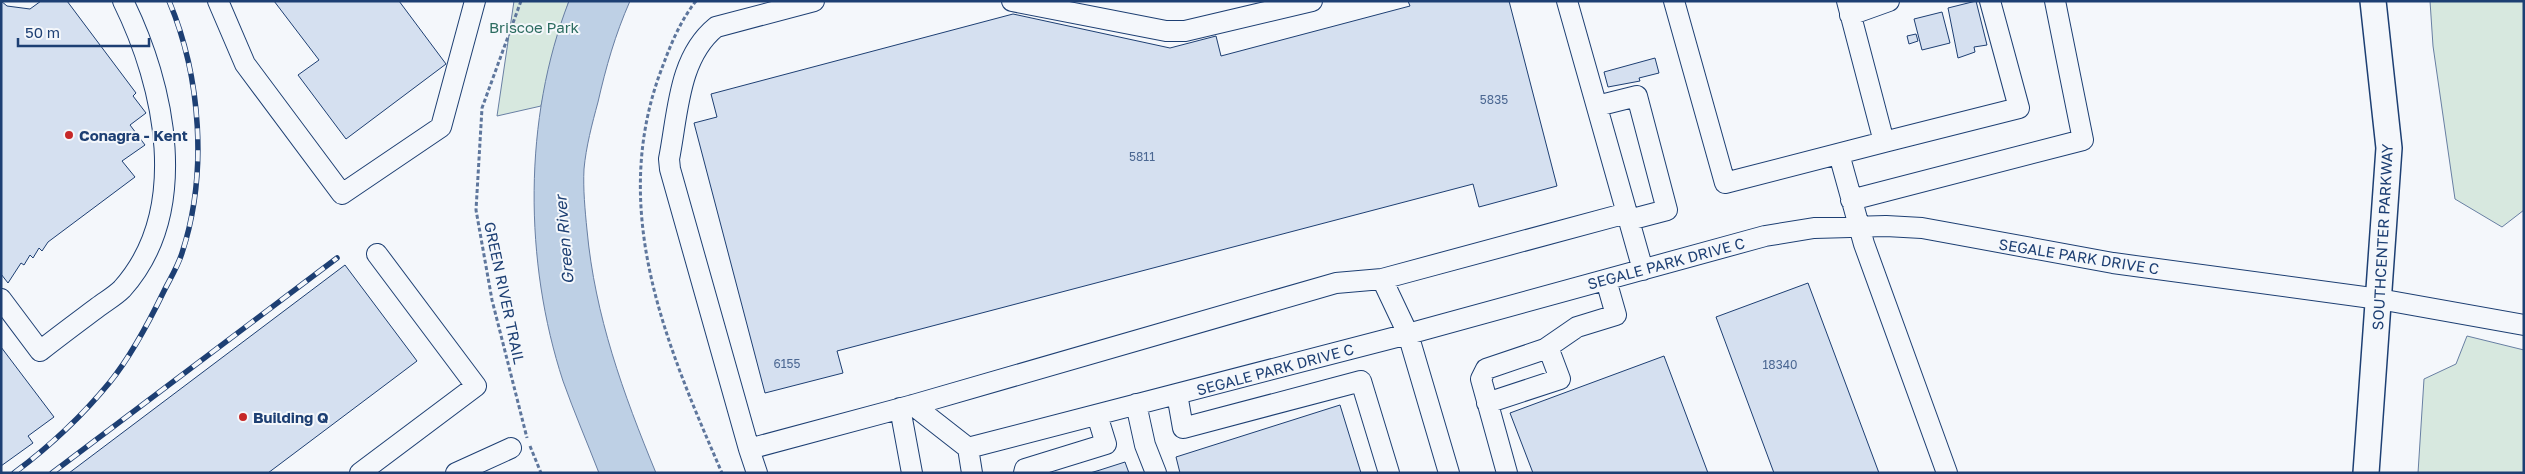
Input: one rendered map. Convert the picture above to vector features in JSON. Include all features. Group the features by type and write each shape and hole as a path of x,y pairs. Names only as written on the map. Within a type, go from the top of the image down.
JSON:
{"main road":[{"name":"SOUTHCENTER PARKWAY","path":"2366,473 2389,148 2373,1"}],"street":[{"path":"1,300 40,351 121,290 145,256 157,222 167,165 165,136 159,104 144,52 122,1"},
{"path":"218,1 245,64 342,194 441,128 475,1"},
{"path":"757,473 748,449 670,169 669,159 687,66 704,37 716,27 814,1"},
{"path":"1012,1 1166,31 1185,31 1312,1"},
{"path":"1567,1 1643,270"},
{"path":"1674,1 1725,183 2019,108 1990,1"},
{"path":"1884,142 1848,8 1889,1"},
{"path":"1851,200 2083,140 2055,1"},
{"path":"748,449 907,407 1336,283 1382,279 1628,217 1667,210 1637,96 1597,106"},
{"path":"1840,154 1858,226 1947,473"},
{"name":"SEGALE PARK DRIVE C","path":"968,448 1408,334 1765,236 1814,228 1858,226 1922,228 2113,263 2379,299 2524,324"},
{"path":"360,473 476,386 377,254"},
{"path":"1382,279 1408,334 1450,473"},
{"path":"1507,473 1480,379 1486,369 1548,347 1577,327 1616,315 1606,280"},
{"path":"1487,403 1560,379 1548,347"},
{"path":"1177,394 1184,428 1361,382 1389,473"},
{"path":"1136,404 1145,445 1156,473"},
{"path":"907,407 968,448 972,473"},
{"path":"907,407 912,473"},
{"path":"1024,473 1026,469 1106,444 1097,415"},
{"path":"456,473 511,448"}],"path":[{"name":"GREEN RIVER TRAIL","path":"521,1 482,108 476,210 492,300 529,443 541,473"},
{"path":"696,1 672,39 650,101 640,190 645,242 658,310 684,387 722,473"}],"green space":[{"name":"Briscoe Park","path":"514,1 569,1 556,41 541,106 497,116"},
{"path":"2430,1 2524,1 2524,210 2502,227 2455,199 2433,46"},
{"path":"2467,336 2524,350 2524,473 2418,473 2424,379 2456,364"}],"water":[{"name":"Green River","path":"569,1 630,1 611,51 586,152 584,200 591,262 604,324 632,413 656,473 599,473 563,381 550,335 541,288 536,240 534,191 537,142 543,93 554,46"}],"building":[{"name":"Conagra - Kent","path":"1,1 7,6 30,9 41,1 67,1 136,93 133,96 146,113 130,125 145,145 122,161 135,177 48,242 42,251 39,248 33,258 30,255 24,265 21,263 8,283 1,274"},
{"path":"274,1 399,1 446,64 346,139 298,75 319,60"},
{"path":"1408,1 1509,1 1557,186 1479,207 1473,184 837,351 843,373 765,393 694,123 717,117 711,94 1013,14 1170,48 1216,36 1221,56 1410,6"},
{"path":"1976,1 1987,45 1974,47 1975,52 1958,58 1948,8"},
{"path":"1942,12 1950,43 1922,50 1914,19"},
{"path":"1916,34 1918,41 1909,44 1907,36"},
{"path":"1655,58 1659,73 1639,78 1640,81 1608,87 1604,72"},
{"name":"Building Q","path":"345,265 417,361 268,473 69,473"},
{"path":"1808,283 1879,473 1774,473 1716,317"},
{"path":"1,347 54,417 28,436 33,443 1,466"},
{"path":"1664,356 1708,473 1533,473 1510,413"},
{"path":"1340,405 1361,473 1180,473 1176,457"},
{"path":"1125,462 1129,473 1090,473 1100,470"}],"railway":[{"path":"14,473 65,430 110,382 133,349 146,326 182,253 190,223 195,191 198,159 197,126 194,93 188,61 180,30 169,1"},
{"path":"52,473 337,258"}],"place":[{"name":"Conagra - Kent","path":"69,135"},
{"name":"Building Q","path":"243,417"}]}
